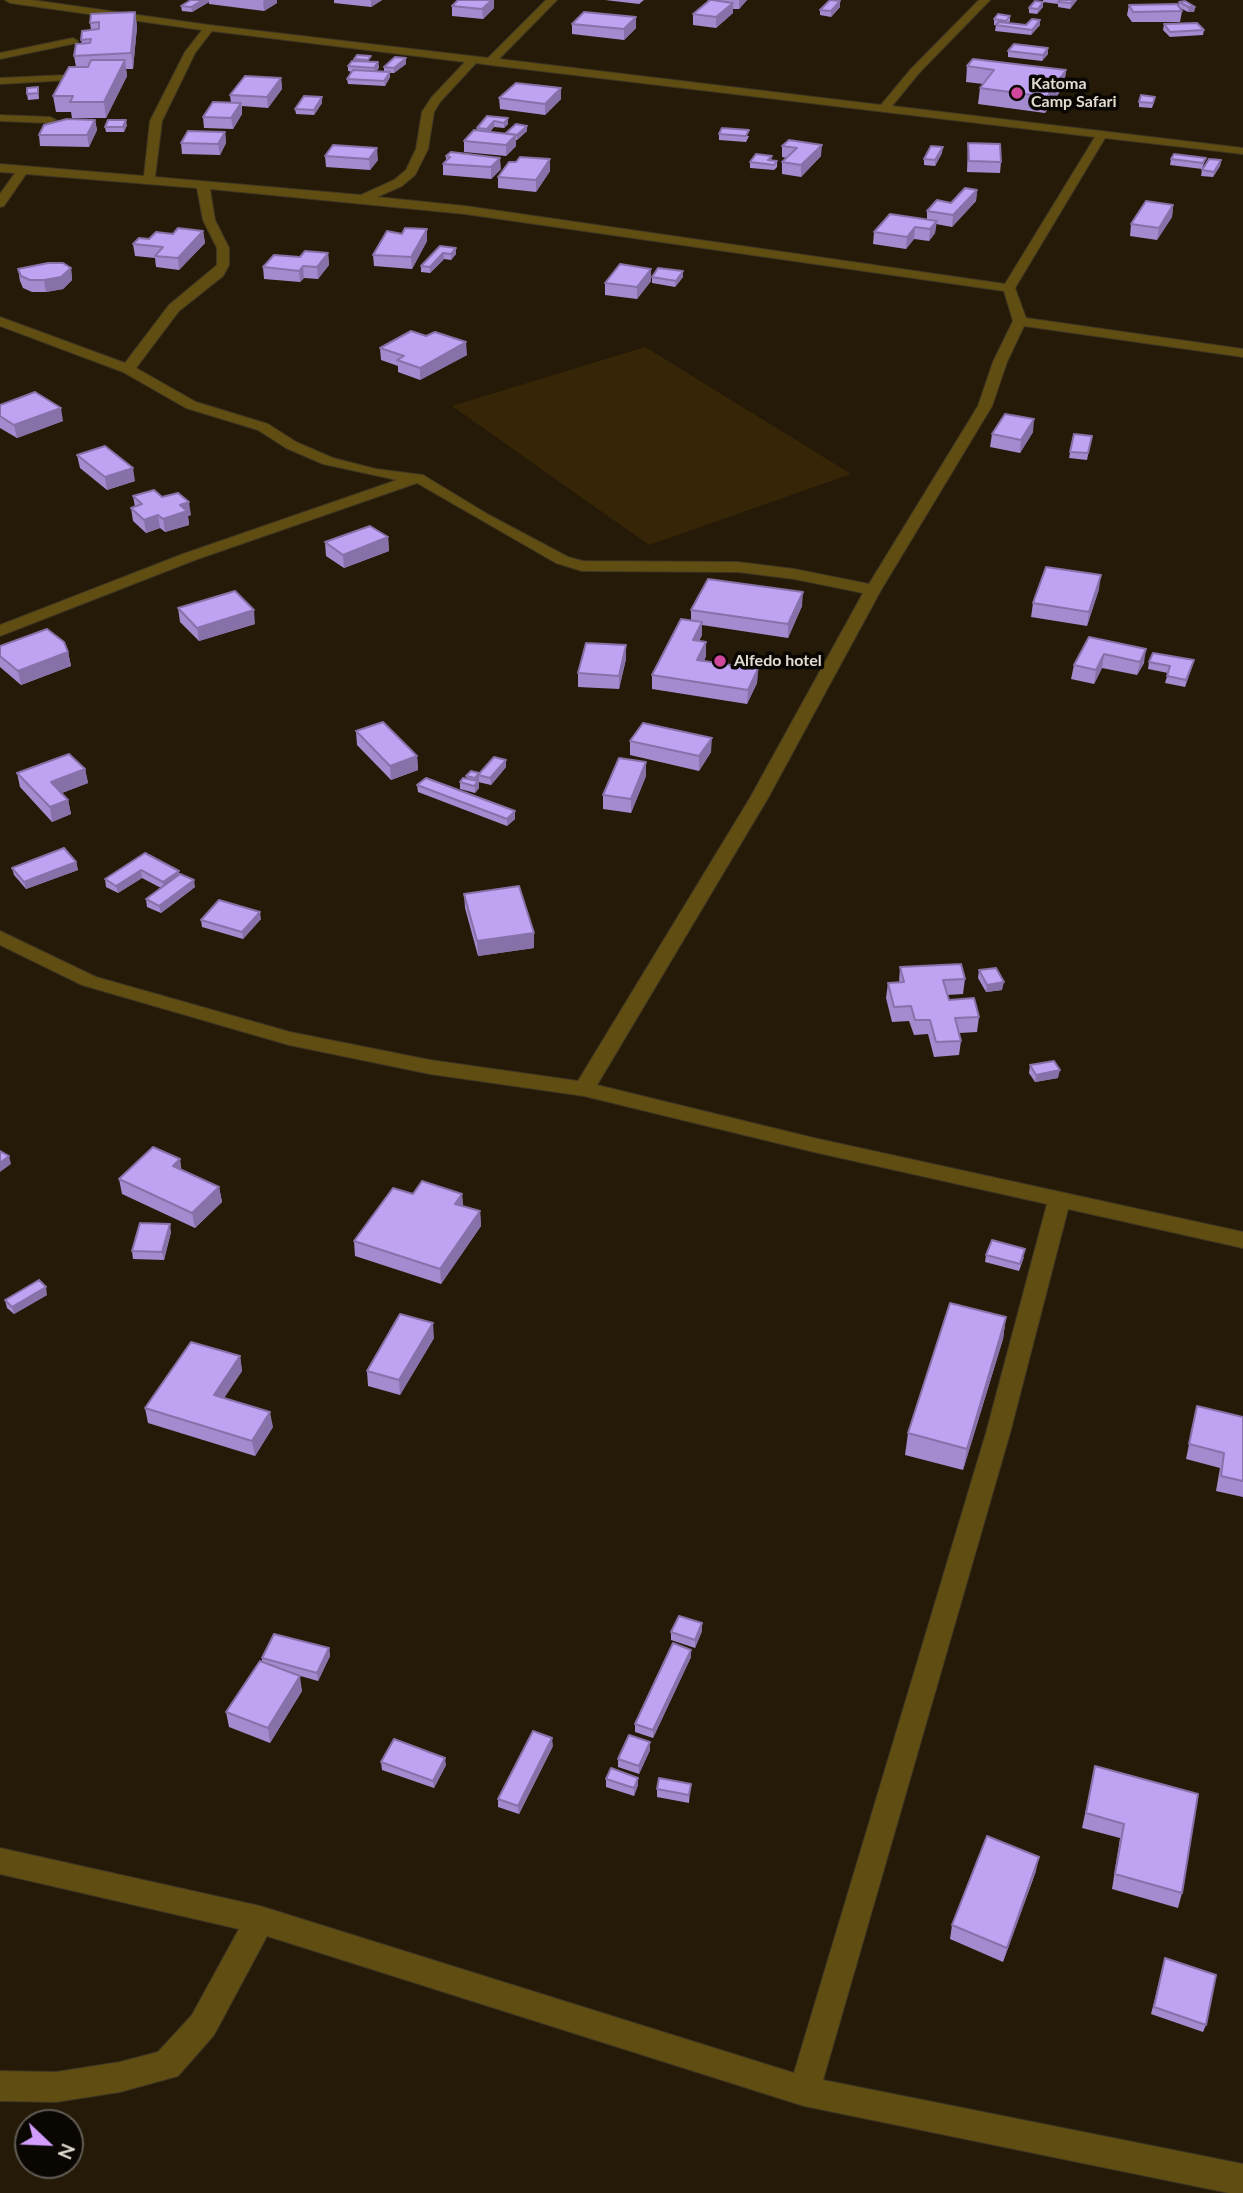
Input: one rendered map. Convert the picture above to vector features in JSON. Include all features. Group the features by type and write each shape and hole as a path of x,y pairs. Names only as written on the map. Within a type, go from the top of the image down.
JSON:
{"street":[{"path":"10,0 209,28 1243,151"},
{"path":"490,62 552,0"},
{"path":"885,107 915,71 985,0"},
{"path":"149,180 156,121 190,52 209,28"},
{"path":"0,57 73,41"},
{"path":"360,200 398,183 411,172 419,158 428,112 435,100 473,60"},
{"path":"0,81 66,78"},
{"path":"0,118 50,120"},
{"path":"584,1089 758,798 873,590 985,406 1000,362 1020,321 1009,288 1102,134"},
{"path":"0,168 465,210 1009,288"},
{"path":"0,203 23,170"},
{"path":"128,369 174,308 223,265 223,248 209,220 203,185"},
{"path":"0,321 128,369 191,405 263,427 291,445 328,461 376,473 418,478 484,518 562,560 582,566 747,568 873,590"},
{"path":"1020,321 1243,354"},
{"path":"0,631 189,557 418,478"},
{"path":"0,937 89,981 275,1034 430,1067 584,1089 1059,1201 1243,1240"},
{"path":"804,2091 998,1433 1059,1201"},
{"path":"0,1861 260,1920 804,2091 1243,2180"},
{"path":"0,2086 56,2087 120,2077 167,2065 202,2025 260,1920"}],"shaded area":[{"path":"645,347 851,474 649,545 452,406"}],"building":[{"path":"191,0 203,0 191,7 181,6"},
{"path":"458,0 492,0 482,9 452,6"},
{"path":"710,0 733,3 716,17 693,14"},
{"path":"830,0 840,1 831,11 820,10"},
{"path":"1074,0 1071,3 1058,2"},
{"path":"1035,1 1043,2 1038,9 1029,8"},
{"path":"1185,1 1195,7 1179,2"},
{"path":"1177,4 1182,11 1133,12 1129,5"},
{"path":"135,12 131,53 74,56 76,44 90,43 91,39 81,40 82,31 99,29 99,22 90,23 91,14"},
{"path":"584,12 636,17 624,29 572,24"},
{"path":"998,14 1010,16 1006,21 994,19"},
{"path":"1032,19 1040,20 1032,30 996,25 999,22 1026,25"},
{"path":"1197,23 1204,30 1170,32 1164,24"},
{"path":"1014,44 1048,48 1043,55 1008,51"},
{"path":"357,55 371,56 368,60 354,59"},
{"path":"395,57 406,58 394,68 384,67"},
{"path":"973,59 1066,70 1047,97 980,88 994,70 967,66"},
{"path":"91,60 125,60 104,102 70,102 73,96 53,96 69,67 88,67"},
{"path":"352,61 378,62 374,68 348,66"},
{"path":"353,70 390,72 384,81 347,79"},
{"path":"245,76 281,78 267,97 230,95"},
{"path":"516,83 561,88 545,104 499,98"},
{"path":"38,87 38,93 27,94 27,88"},
{"path":"1141,95 1155,97 1153,103 1139,102"},
{"path":"304,96 322,97 314,110 295,109"},
{"path":"213,102 241,103 231,118 203,117"},
{"path":"487,116 508,118 504,123 494,121 487,129 477,128"},
{"path":"67,119 95,120 87,135 39,135 44,125"},
{"path":"108,120 126,120 123,127 105,127"},
{"path":"516,124 527,126 517,135 506,133"},
{"path":"722,128 749,130 746,136 719,134"},
{"path":"474,130 516,135 506,145 464,141"},
{"path":"188,131 225,132 218,144 181,143"},
{"path":"789,140 822,145 801,165 782,162 797,148 782,146"},
{"path":"968,143 1000,144 1001,162 969,161"},
{"path":"333,145 377,148 369,159 325,156"},
{"path":"931,146 943,147 935,160 924,159"},
{"path":"451,152 500,158 491,167 443,164"},
{"path":"756,154 772,156 768,160 777,161 774,165 750,162"},
{"path":"1174,154 1206,158 1203,163 1171,159"},
{"path":"520,157 550,159 536,180 498,177 509,162 516,162"},
{"path":"1209,159 1221,160 1214,172 1202,170"},
{"path":"965,188 977,190 953,215 927,211 937,200 951,203"},
{"path":"1146,201 1173,205 1159,228 1131,224"},
{"path":"890,214 937,221 930,229 915,227 907,237 874,232"},
{"path":"178,228 203,231 178,258 155,256 163,247 133,244 139,238 149,239 156,232 173,234"},
{"path":"405,228 427,229 411,257 373,255 387,231 402,234"},
{"path":"440,246 456,248 451,254 443,253 430,267 421,266"},
{"path":"305,251 328,253 317,267 303,266 299,271 263,267 274,255 300,257"},
{"path":"63,263 71,268 61,277 44,280 30,280 21,276 18,269"},
{"path":"620,264 651,269 637,287 605,283"},
{"path":"658,268 683,271 676,281 652,277"},
{"path":"411,331 426,336 435,332 466,342 420,368 397,360 404,356 380,348"},
{"path":"35,392 61,408 14,425 0,416 0,405"},
{"path":"1005,414 1034,419 1021,440 992,434"},
{"path":"1074,434 1092,436 1088,453 1070,452"},
{"path":"105,446 133,468 105,477 77,455"},
{"path":"154,490 162,497 178,493 189,502 180,505 187,511 163,519 158,515 144,520 131,508 142,504 133,496"},
{"path":"370,526 388,537 343,555 325,542"},
{"path":"1046,567 1101,575 1089,612 1033,603"},
{"path":"708,579 803,592 788,624 691,610"},
{"path":"235,591 254,610 197,628 178,608"},
{"path":"681,619 702,622 693,640 706,642 697,660 758,669 748,690 652,675"},
{"path":"47,629 64,642 68,652 18,671 0,656 0,646"},
{"path":"1089,637 1146,649 1140,662 1104,654 1096,670 1074,665"},
{"path":"586,643 626,645 619,676 578,673"},
{"path":"1153,653 1194,660 1186,680 1167,676 1170,666 1149,662"},
{"path":"383,722 417,756 390,766 356,731"},
{"path":"643,723 712,738 699,756 630,741"},
{"path":"69,754 85,769 51,782 68,800 50,807 17,773"},
{"path":"494,757 506,760 490,778 478,775"},
{"path":"619,758 646,762 631,799 603,795"},
{"path":"471,771 479,773 475,778 466,776"},
{"path":"426,778 515,811 507,819 417,785"},
{"path":"463,778 478,781 474,786 460,782"},
{"path":"64,848 76,862 24,882 12,868"},
{"path":"145,853 179,871 163,882 141,870 116,886 105,879"},
{"path":"180,874 194,880 159,906 146,899"},
{"path":"519,886 534,933 477,941 464,894"},
{"path":"219,900 260,912 242,932 201,920"},
{"path":"961,964 965,979 943,980 949,1000 974,998 979,1017 955,1018 961,1041 936,1042 930,1020 915,1020 911,1006 894,1007 888,983 904,982 900,967"},
{"path":"996,968 1004,982 987,985 979,970"},
{"path":"1054,1061 1060,1070 1036,1075 1030,1065"},
{"path":"153,1147 180,1159 173,1166 219,1187 192,1213 119,1179"},
{"path":"0,1151 9,1156 0,1163"},
{"path":"422,1181 462,1194 455,1204 480,1211 440,1269 354,1241 393,1188 413,1194"},
{"path":"140,1223 170,1224 162,1252 132,1251"},
{"path":"992,1240 1025,1249 1020,1264 986,1255"},
{"path":"39,1280 46,1287 12,1307 5,1300"},
{"path":"950,1303 1006,1317 967,1449 908,1433"},
{"path":"400,1314 433,1323 399,1380 367,1371"},
{"path":"191,1342 240,1356 214,1395 270,1412 252,1441 145,1408"},
{"path":"1197,1406 1243,1417 1243,1481 1221,1476 1224,1453 1189,1444"},
{"path":"679,1616 702,1623 695,1640 671,1632"},
{"path":"274,1634 329,1648 317,1673 262,1658"},
{"path":"673,1643 691,1650 653,1730 635,1724"},
{"path":"260,1661 300,1676 268,1728 226,1712"},
{"path":"533,1731 552,1738 518,1806 498,1799"},
{"path":"629,1735 650,1742 639,1766 618,1759"},
{"path":"394,1739 445,1758 433,1781 381,1762"},
{"path":"1095,1766 1198,1794 1182,1893 1115,1874 1124,1824 1086,1813"},
{"path":"611,1768 638,1778 634,1788 606,1779"},
{"path":"659,1778 691,1784 689,1795 657,1789"},
{"path":"987,1836 1039,1857 1007,1948 952,1925"},
{"path":"1165,1958 1216,1975 1206,2025 1154,2007"}],"place":[{"name":"Katoma Camp Safari","path":"1017,93"},
{"name":"Alfedo hotel","path":"720,661"}]}
